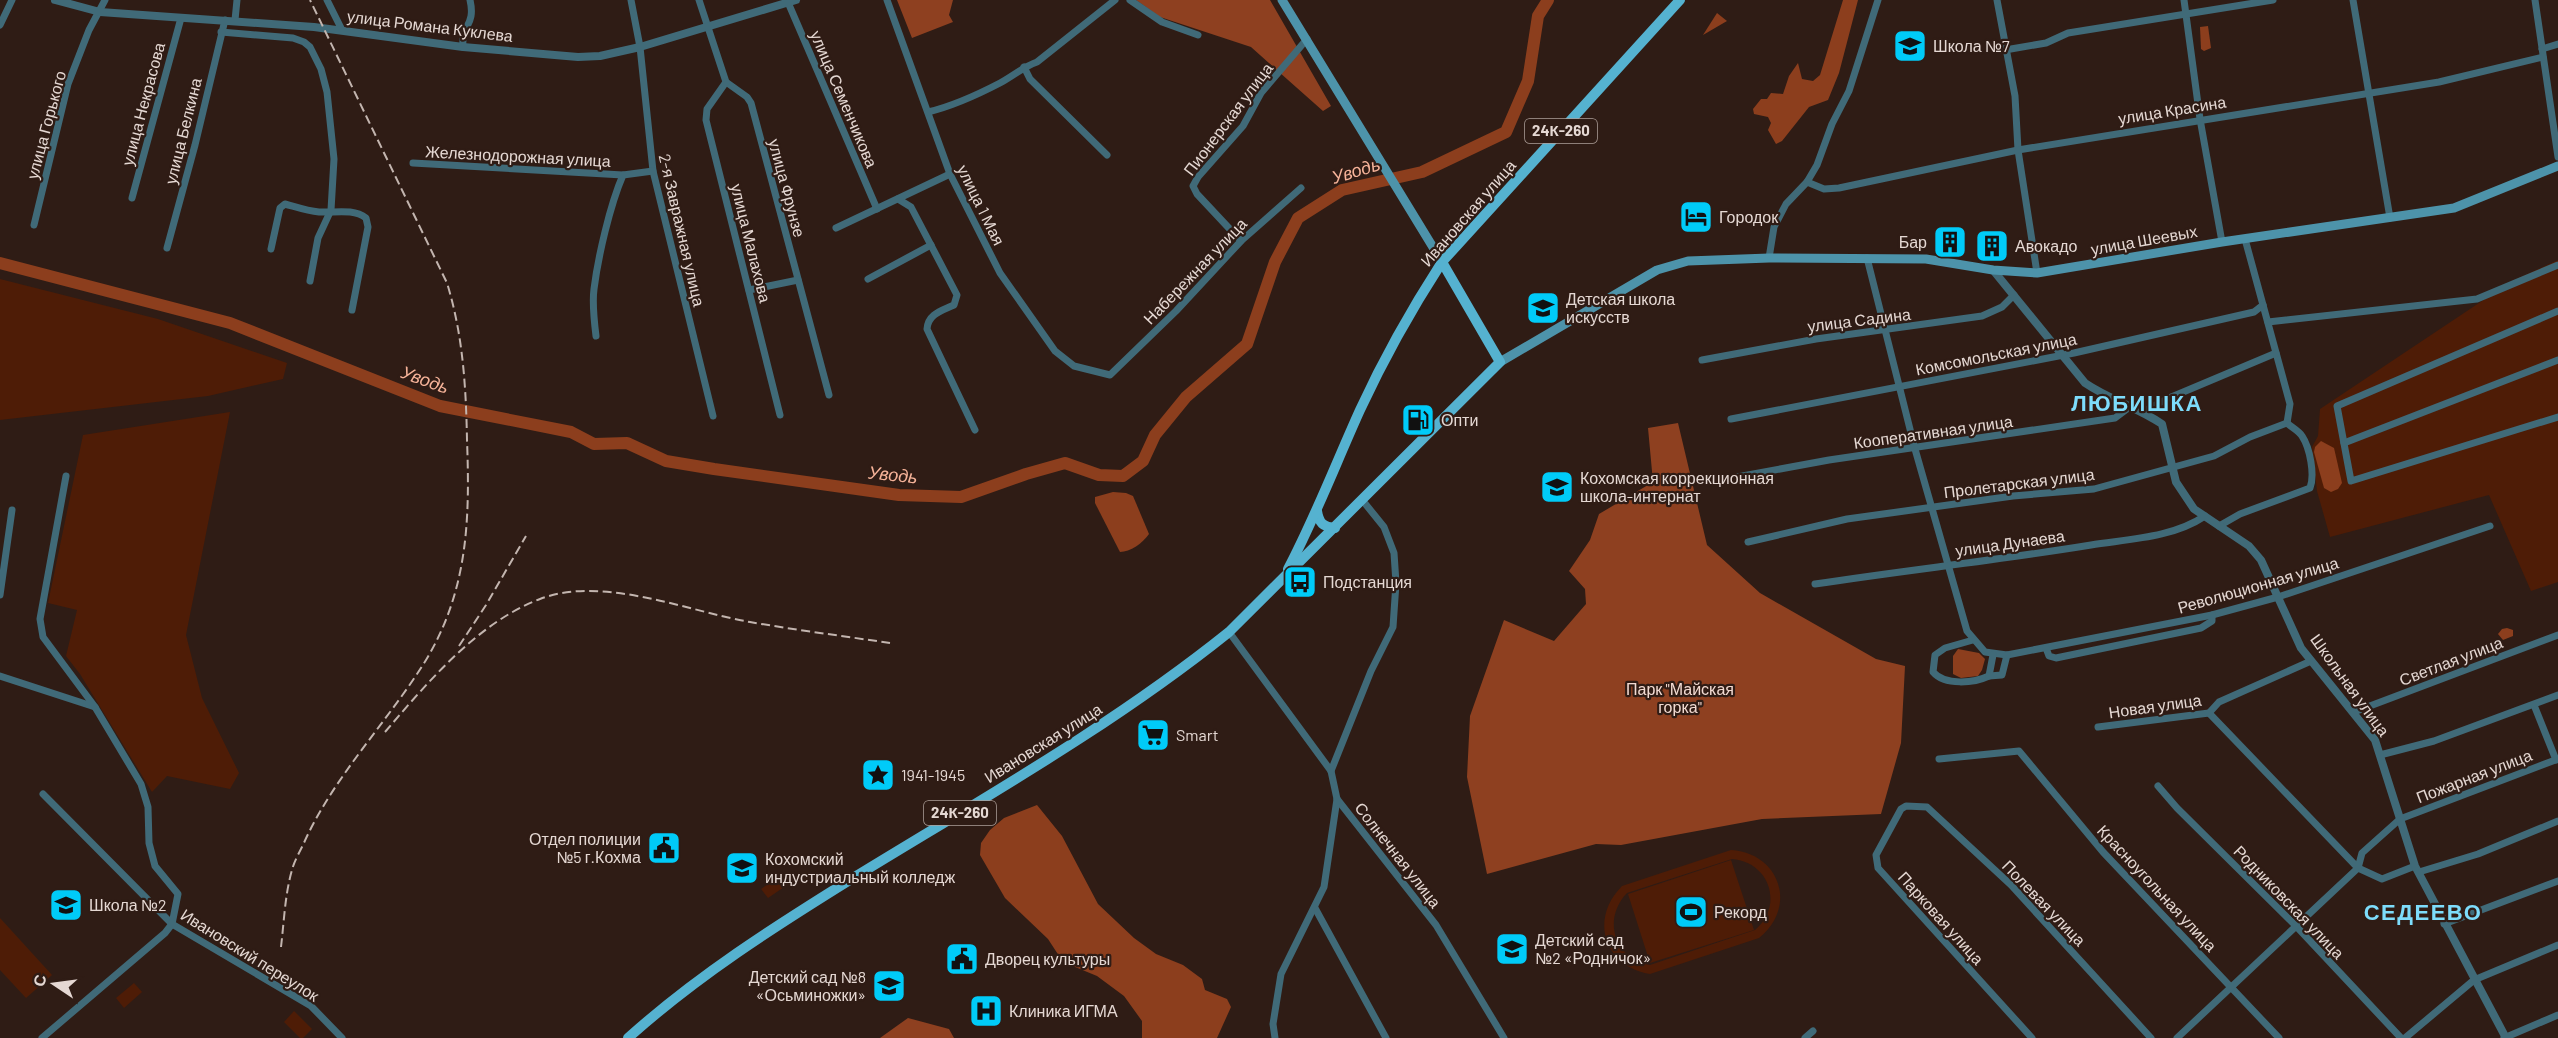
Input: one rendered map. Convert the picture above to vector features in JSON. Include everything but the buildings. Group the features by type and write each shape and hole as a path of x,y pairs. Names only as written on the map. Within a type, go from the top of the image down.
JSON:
{"main road":[{"path":"1282,0 1442,262 1500,362"},
{"name":"Ивановская улица","path":"1283,577 1317,511 1377,373 1411,310 1442,262 1680,0"},
{"name":"улица Шеевых","path":"1500,362 1657,270 1688,261 1769,258 1943,260 1993,270 2037,273 2245,238 2454,208 2558,166"},
{"name":"Ивановская улица","path":"628,1038 661,1008 733,954 1111,719 1192,662 1229,632 1500,362"},
{"path":"1317,511 1318,519 1323,526 1335,528"}],"street":[{"path":"0,25 12,0"},
{"name":"улица Романа Куклева","path":"55,0 100,12 314,27 463,47 578,57 600,56 640,47 790,1"},
{"name":"улица Горького","path":"34,225 68,84 89,30 105,0"},
{"path":"235,20 237,0"},
{"path":"327,0 340,30"},
{"path":"463,47 464,31 473,13 470,0"},
{"name":"2-я Завражная улица","path":"631,0 640,47 653,171 713,416"},
{"path":"699,0 726,82"},
{"name":"улица 1 Мая","path":"886,0 950,174 1000,273 1055,351 1074,366 1110,375"},
{"path":"928,112 946,107 1001,82 1024,67 1037,62 1115,0"},
{"path":"1130,0 1162,22 1198,35"},
{"path":"1769,258 1774,227 1786,204 1807,182 1817,165 1832,124 1849,91 1878,0"},
{"path":"1997,0 2015,96 2018,150 2037,273"},
{"path":"2184,0 2200,119 2222,242"},
{"path":"2005,50 2046,43 2068,33 2273,0"},
{"path":"2353,0 2390,218"},
{"path":"2535,0 2558,157"},
{"name":"улица Семенчикова","path":"790,1 877,208"},
{"name":"улица Некрасова","path":"132,198 181,18"},
{"name":"улица Белкина","path":"167,248 225,20"},
{"path":"221,32 293,38 304,42 310,47 321,69 327,92 334,159 331,210 318,238 310,281"},
{"name":"Пионерская улица","path":"1241,241 1197,194 1193,186 1198,177 1244,126 1261,93 1307,39"},
{"path":"2542,49 2558,44"},
{"name":"улица Красина","path":"1807,182 1824,189 1839,188 2018,150 2439,82 2543,57"},
{"path":"1024,67 1030,80 1107,155"},
{"name":"улица Фрунзе","path":"726,82 747,97 751,103 828,395"},
{"name":"улица Малахова","path":"726,82 707,109 706,120 780,415"},
{"name":"Железнодорожная улица","path":"413,164 622,176 653,171"},
{"path":"836,228 950,174"},
{"path":"596,336 593,314 594,290 616,191 622,176"},
{"name":"Набережная улица","path":"1110,375 1176,311 1241,241 1301,188"},
{"path":"898,199 911,207 957,295 954,305 933,315 928,321 927,329 975,430"},
{"path":"271,249 280,208 285,204 320,212 331,210 361,214 366,218 368,227 352,310"},
{"path":"2219,526 2240,514 2310,488 2312,482 2309,453 2302,436 2287,423 2290,404 2245,238"},
{"path":"868,279 931,245"},
{"path":"1867,258 1898,387 1967,631 1985,652 1993,655 1989,676"},
{"path":"2268,322 2477,299 2558,265"},
{"name":"Школьная улица","path":"1993,270 2085,383 2104,396 2144,411 2163,424 2176,482 2194,509 2249,546 2261,560 2301,648 2375,740 2417,869 2505,1038"},
{"path":"749,290 798,280"},
{"name":"улица Садина","path":"1702,360 1815,339 1982,316 2002,307 2014,295"},
{"name":"Комсомольская улица","path":"1731,419 2062,355 2254,312 2263,305"},
{"path":"2558,311 2337,406 2351,481 2558,417"},
{"path":"2144,411 2169,398 2276,353"},
{"path":"2344,443 2558,360"},
{"name":"Кооперативная улица","path":"1737,477 1829,460 2115,418 2131,406"},
{"name":"Пролетарская улица","path":"1748,542 1847,519 2013,496 2094,489 2214,456 2250,437 2287,423"},
{"path":"42,1038 165,933 172,924 178,894 155,866 149,843 148,807 141,784 95,707 43,637 40,619 66,476"},
{"path":"1331,771 1371,671 1393,627 1396,583 1394,553 1384,527 1363,501"},
{"path":"0,595 12,510"},
{"name":"улица Дунаева","path":"1815,584 2005,559 2161,534 2190,526 2205,516"},
{"name":"Революционная улица","path":"1993,655 2007,655 2046,648 2212,615 2278,597 2490,526"},
{"path":"2046,648 2049,656 2056,658 2201,628 2212,621 2212,615"},
{"name":"Солнечная улица","path":"1229,632 1331,771 1337,799 1436,925 1504,1038"},
{"name":"Светлая улица","path":"2354,712 2558,635"},
{"path":"1973,640 1945,648 1935,655 1933,672 1937,676 1961,682 1978,681 1989,676 2002,675 2007,655"},
{"name":"Новая улица","path":"2098,728 2209,713 2219,702 2312,661"},
{"path":"0,676 95,707"},
{"path":"2380,755 2434,741 2558,695"},
{"path":"2534,705 2557,759"},
{"path":"2209,713 2358,868 2382,879 2478,854 2558,821"},
{"name":"Красноугольная улица","path":"1939,759 2019,751 2103,852 2279,1038"},
{"name":"Пожарная улица","path":"2400,819 2557,759"},
{"name":"Родниковская улица","path":"2158,786 2403,1038"},
{"name":"Ивановский переулок","path":"43,794 172,924 311,1006 342,1038"},
{"path":"1275,1038 1273,1024 1281,974 1324,887 1337,799"},
{"name":"Парковая улица","path":"1906,806 1901,809 1876,855 1878,868 2032,1038"},
{"name":"Полевая улица","path":"1906,806 1927,807 2011,885 2151,1038"},
{"path":"2177,1038 2358,868 2362,853 2400,819"},
{"path":"2444,924 2558,881"},
{"path":"1315,908 1386,1038"},
{"path":"2403,1038 2474,980 2558,945"},
{"path":"2505,1038 2558,1015"},
{"path":"1805,1038 1813,1031"}],"shaded area":[{"path":"1843,0 1858,0 1839,73 1828,100 1809,107 1782,141 1776,144 1768,130 1771,123 1768,117 1754,114 1753,109 1761,99 1767,99 1771,93 1783,94 1789,76 1798,63 1802,79 1813,81 1820,75"},
{"path":"1717,13 1727,21 1703,35"},
{"path":"2208,26 2211,48 2204,51 2201,49 2200,27"},
{"path":"2558,260 2558,582 2531,591 2489,495 2330,537 2317,491 2312,447 2318,436 2320,409 2512,281"},
{"path":"0,279 158,319 287,363 283,379 208,396 0,420"},
{"path":"230,412 186,635 202,698 239,773 230,789 167,776 152,792 80,674 66,656 77,610 48,603 83,435"},
{"path":"2321,441 2334,448 2342,483 2338,489 2331,492 2324,488 2314,452 2315,447"},
{"path":"1113,492 1133,496 1149,534 1143,541 1124,552 1120,552 1095,503 1095,497"},
{"path":"2502,629 2513,630 2513,636 2503,640 2498,634"},
{"path":"1958,649 1979,653 1985,659 1978,676 1961,678 1953,674 1953,656"},
{"path":"1037,805 1062,836 1098,904 1134,938 1156,954 1183,965 1202,979 1205,990 1227,999 1231,1007 1217,1038 1142,1038 1142,1021 1124,996 1097,976 1063,962 1048,939 1005,898 980,855 981,843 990,830 1004,818"},
{"path":"1731,850 1748,853 1762,861 1772,871 1778,884 1780,897 1778,912 1771,925 1759,938 1650,974 1622,962 1612,951 1606,939 1604,926 1606,913 1612,899 1622,886","holes":["1732,859 1745,862 1764,876 1769,887 1769,909 1764,920 1755,930 1650,965 1628,955 1620,946 1614,926 1615,914 1619,903 1627,893"]},
{"name":"Рекорд","path":"1731,860 1754,930 1650,963 1628,894"},
{"path":"781,875 787,885 768,898 761,889"},
{"path":"0,918 52,975 26,998 0,970"},
{"path":"134,983 142,992 124,1008 116,998"},
{"path":"294,1011 312,1029 303,1038 300,1038 284,1022"}],"green space":[{"path":"897,0 953,0 949,15 953,22 912,38"},
{"path":"1136,0 1270,0 1331,106 1323,111 1251,47 1160,17"},
{"name":"Парк \"Майская горка\"","path":"1678,423 1707,545 1760,593 1876,659 1905,666 1901,743 1881,814 1762,819 1621,845 1596,844 1487,874 1467,777 1470,716 1504,620 1554,641 1586,604 1585,589 1569,571 1590,540 1599,514 1653,482 1648,428"},
{"path":"908,1018 949,1029 954,1038 880,1038"}],"waterway":[{"name":"Уводь","path":"0,263 230,323 440,406 571,432 594,444 627,443 666,461 899,495 961,497 1065,463 1099,475 1123,476 1143,461 1155,435 1186,397 1247,344 1275,262 1298,218 1342,190 1422,172 1506,132 1528,81 1538,16 1548,0"}],"railway":[{"path":"281,947 286,898 292,870 315,820 345,773 411,683 440,634 451,607 458,580 468,498 467,420 463,361 457,322 447,283 310,0"},
{"path":"459,646 526,536"},
{"path":"385,732 436,674 475,638 517,610 540,599 564,593 590,591 645,597 750,622 890,643"}],"place":[{"name":"Школа №7","path":"1910,46"},
{"name":"Городок","path":"1696,217"},
{"name":"Бар","path":"1950,242"},
{"name":"Авокадо","path":"1992,246"},
{"name":"Детская школа искусств","path":"1543,308"},
{"name":"Опти","path":"1418,420"},
{"name":"Кохомская коррекционная школа-интернат","path":"1557,487"},
{"name":"Подстанция","path":"1300,582"},
{"name":"Smart","path":"1153,735"},
{"name":"1941-1945","path":"878,775"},
{"name":"Отдел полиции №5 г.Кохма","path":"664,848"},
{"name":"Кохомский индустриальный колледж","path":"742,868"},
{"name":"Школа №2","path":"66,905"},
{"name":"Рекорд","path":"1691,912"},
{"name":"Детский сад №2 «Родничок»","path":"1512,949"},
{"name":"Дворец культуры","path":"962,959"},
{"name":"Детский сад №8 «Осьминожки»","path":"889,986"},
{"name":"Клиника ИГМА","path":"986,1011"}],"district":[{"name":"ЛЮБИШКА","path":"2137,403"},
{"name":"СЕДЕЕВО","path":"2423,912"}]}
